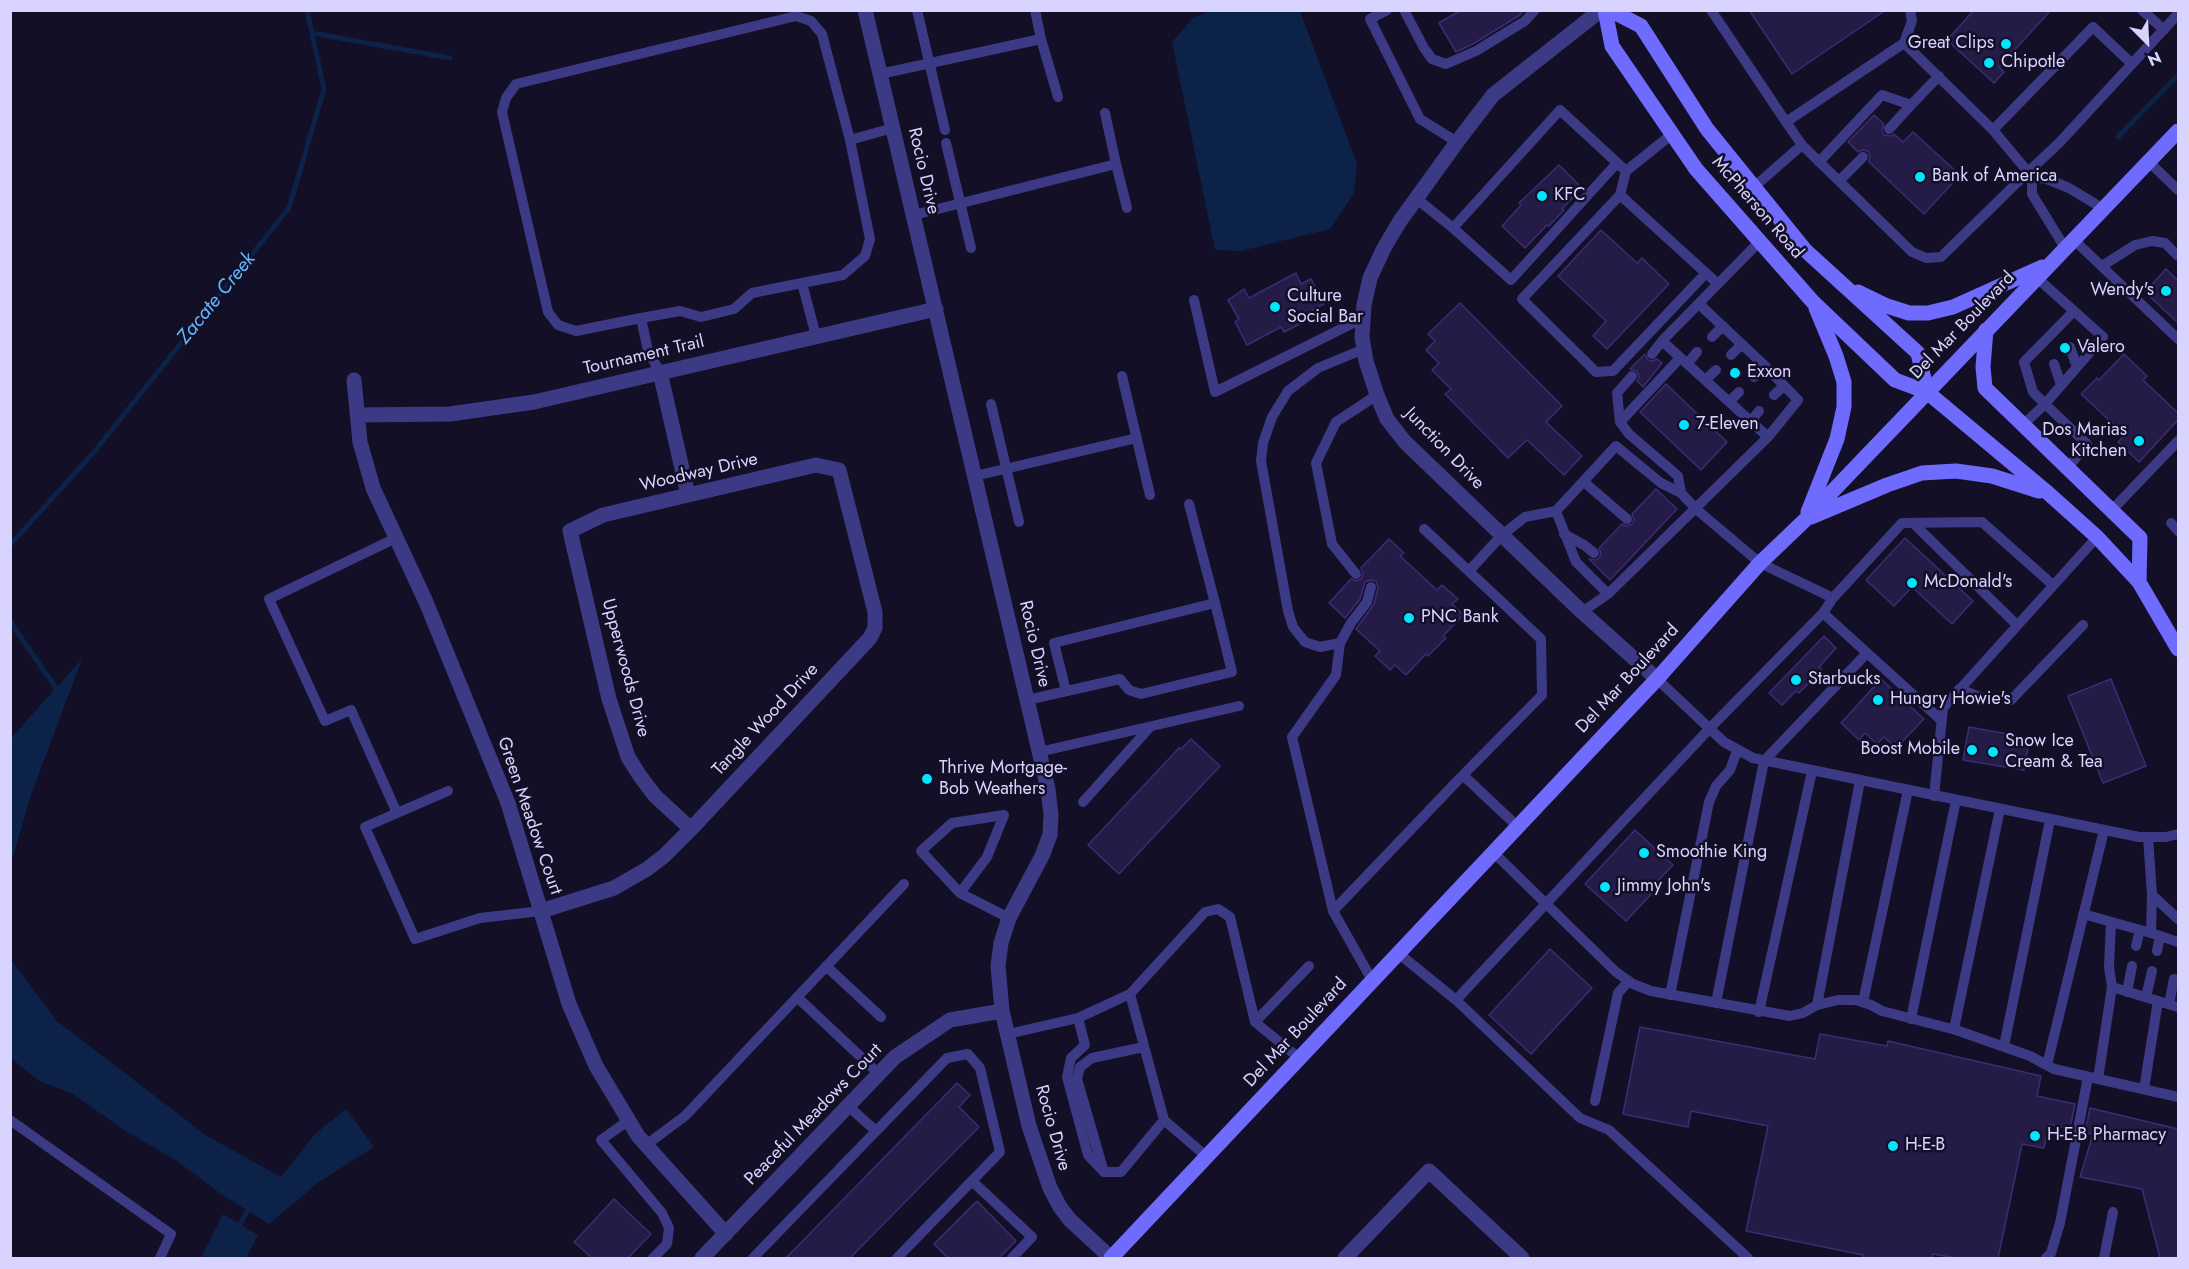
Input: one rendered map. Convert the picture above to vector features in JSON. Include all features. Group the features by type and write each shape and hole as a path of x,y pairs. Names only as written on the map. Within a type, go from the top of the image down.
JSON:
{"main road":[{"name":"McPherson Road","path":"1603,10 1612,46 1696,170 1813,302 1895,380 1927,392 2097,537 2139,582 2178,650"},
{"name":"McPherson Road","path":"1610,10 1641,26 1707,129 1805,250 1918,353 1927,392"},
{"name":"Del Mar Boulevard","path":"1111,1258 1657,679 1760,563 1805,520 2178,131"},
{"path":"1844,285 1902,311 1928,313 1953,307 2050,263"},
{"path":"1805,520 1837,439 1844,407 1844,382 1836,356 1813,302"},
{"path":"1986,330 1983,367 1985,388 2140,538 2139,582"},
{"path":"1805,520 1887,485 1922,473 1956,471 1992,476 2048,493"}],"street":[{"name":"Rocio Drive","path":"865,10 1048,789 1051,815 1050,835 1042,856 1009,918 1001,943 998,966 1002,1011 1029,1126 1050,1188 1070,1220 1111,1258"},
{"name":"Junction Drive","path":"1603,10 1493,95 1457,142 1384,248 1370,278 1362,337 1365,361 1377,395 1388,419 1405,442 1582,612 1657,679"},
{"name":"Tournament Trail","path":"357,416 450,414 497,408 936,309"},
{"path":"660,372 688,495"},
{"name":"Green Meadow Court","path":"354,380 360,442 373,488 426,602 508,803 569,1004 596,1066 646,1145 726,1234"},
{"name":"Woodway Drive","path":"570,531 603,515 816,465 839,470"},
{"name":"Tangle Wood Drive","path":"541,911 596,895 633,878 664,856 870,638 874,628 875,612 839,470"},
{"name":"Upperwoods Drive","path":"570,531 609,699 628,757 655,796 691,829"},
{"name":"Peaceful Meadows Court","path":"702,1258 896,1057 950,1020 1002,1011"},
{"path":"1345,1258 1429,1171 1522,1258"}],"lane":[{"path":"917,10 945,130"},
{"path":"1035,10 1058,97"},
{"path":"1387,10 1370,19 1420,119 1457,142"},
{"path":"1404,10 1432,59 1446,64 1476,51 1525,21 1535,10"},
{"path":"1711,10 1802,145 1912,252 1926,258 1941,257 2030,175 2178,14"},
{"path":"1786,122 1904,43 1912,21 1910,10"},
{"path":"2142,10 2164,30"},
{"path":"796,16 811,21 822,34 850,140 870,239 865,256 843,275 752,293 734,309 701,318 680,311 576,331 558,325 548,312 502,112 506,98 516,84 796,16"},
{"path":"1993,130 2093,27 2132,64"},
{"path":"880,74 1041,39"},
{"path":"1904,43 1993,130 2030,175 2032,194 2069,244 2102,266 2178,339"},
{"path":"1889,129 1939,76"},
{"path":"1819,162 1882,95 1911,105"},
{"path":"1453,228 1560,110 1622,167"},
{"path":"1105,113 1127,208"},
{"path":"850,140 893,128"},
{"path":"1417,199 1511,280 1622,167 1671,135"},
{"path":"946,143 971,248"},
{"path":"1754,187 1802,145"},
{"path":"1839,182 1863,157"},
{"path":"2149,162 2178,190"},
{"path":"914,215 1116,164"},
{"path":"1622,167 1620,195 1522,299 1596,372 1613,371 1706,273"},
{"path":"2030,175 2069,188 2102,208"},
{"path":"1620,195 1718,284"},
{"path":"1652,354 1760,241"},
{"path":"2102,266 2135,244 2152,241 2165,243 2178,256"},
{"path":"2023,425 2045,404 2103,337 2037,278"},
{"path":"802,283 816,336"},
{"path":"1194,300 1215,392 1364,318"},
{"path":"1582,612 1608,594 1619,577 1653,543 1696,509 1768,437 1798,400 1699,304"},
{"path":"2067,469 2087,444 2033,392 2024,362 2046,344 2074,311"},
{"path":"641,318 648,351 660,372"},
{"path":"1712,337 1723,326"},
{"path":"1662,342 1768,437"},
{"path":"1731,355 1742,344"},
{"path":"2070,347 2077,367"},
{"path":"1340,643 1320,647 1305,642 1293,627 1288,611 1261,461 1263,443 1272,417 1288,391 1318,368 1364,349"},
{"path":"1620,422 1684,361 1697,352"},
{"path":"2054,364 2061,385"},
{"path":"1754,376 1765,366"},
{"path":"1705,380 1716,370"},
{"path":"1122,376 1150,495"},
{"path":"1632,376 1617,393 1620,422 1629,434 1678,476 1681,493"},
{"path":"1774,395 1784,386"},
{"path":"1729,402 1739,392"},
{"path":"1356,574 1332,544 1316,463 1336,422 1377,395"},
{"path":"991,404 1018,522"},
{"path":"1751,421 1759,411"},
{"path":"975,476 1137,438"},
{"path":"2111,511 2178,441"},
{"path":"1468,571 1502,535 1525,517 1556,511 1617,446 1661,483 1681,493 1696,509 1760,563 1833,598"},
{"path":"1584,482 1627,519"},
{"path":"1027,700 1120,679 1129,690 1141,694 1232,672 1189,504"},
{"path":"1556,511 1576,562 1608,594"},
{"path":"1912,522 2017,625"},
{"path":"1456,1000 1710,728 1823,613 1833,598 1902,523 1982,522 2053,585"},
{"path":"1333,911 1542,695 1541,639 1424,529"},
{"path":"1564,534 1594,553"},
{"path":"1934,796 1942,708 2097,537"},
{"path":"396,538 269,599 326,721 351,710 397,813"},
{"path":"1371,587 1367,602 1351,623 1340,643 1336,675 1292,736 1333,911 1372,980"},
{"path":"1066,691 1054,643 1215,603"},
{"path":"1823,613 1941,720"},
{"path":"1959,689 1983,698 2011,700 2083,625"},
{"path":"1716,1003 1764,761 1867,653"},
{"path":"1657,679 1737,751 1752,759 2104,830 2148,837 2178,834"},
{"path":"1040,752 1239,706"},
{"path":"1083,801 1150,727"},
{"path":"1670,995 1709,802 1716,786 1730,770 1737,751"},
{"path":"1759,1012 1812,771"},
{"path":"1463,775 1517,826"},
{"path":"1816,1005 1860,781"},
{"path":"1863,1002 1908,790"},
{"path":"448,791 365,827 415,939 480,918 541,911"},
{"path":"1911,1018 1956,800"},
{"path":"1954,1029 2000,809"},
{"path":"960,893 987,857 1004,815 952,823 921,851 960,893 1009,918"},
{"path":"2004,1046 2050,820"},
{"path":"2047,1065 2104,830"},
{"path":"2148,837 2157,951"},
{"path":"1493,852 1616,972 1651,991 1790,1016 1803,1013 1816,1005 1838,1000 1856,1000 1882,1011 1954,1029 2004,1046 2054,1069 2178,1097"},
{"path":"646,1145 685,1116 904,884"},
{"path":"2152,895 2178,919"},
{"path":"1008,1034 1078,1018 1130,994 1205,912 1218,909 1230,917 1255,1022 1299,1058"},
{"path":"2084,915 2178,942"},
{"path":"2046,1258 2051,1253 2060,1223 2112,987 2109,967 2111,923"},
{"path":"2136,946 2140,930"},
{"path":"1398,952 1456,1000 1580,1118 1610,1130 1748,1258"},
{"path":"826,966 881,1017"},
{"path":"1255,1022 1309,966"},
{"path":"2127,992 2132,966"},
{"path":"2146,998 2152,971"},
{"path":"2112,987 2174,1006 2174,979"},
{"path":"1595,1101 1618,993 1629,981"},
{"path":"1130,994 1164,1120 1207,1157"},
{"path":"797,997 879,1074"},
{"path":"2144,1089 2158,1001"},
{"path":"1078,1018 1085,1045 1071,1058 1067,1077 1088,1155 1104,1172 1121,1172 1164,1120"},
{"path":"1104,1172 1077,1079 1080,1067 1092,1058 1144,1047"},
{"path":"753,1258 947,1058 968,1054 980,1068 1000,1152 902,1257"},
{"path":"848,1106 876,1131"},
{"path":"10,1120 171,1234 160,1258"},
{"path":"629,1120 601,1140 662,1213 669,1228 667,1244 653,1258"},
{"path":"972,1181 1032,1237 1012,1258"},
{"path":"2104,1258 2113,1212"}],"water":[{"path":"1215,10 1300,11 1357,164 1354,193 1330,229 1241,251 1215,250 1172,42 1194,17"},
{"path":"82,659 31,795 11,863 11,738"},
{"path":"10,937 12,961 57,1021 207,1136 281,1177 314,1135 346,1109 374,1147 319,1182 269,1224 224,1196 177,1161 124,1130 73,1094 39,1081 11,1058"},
{"path":"223,1214 258,1235 246,1258 201,1258"}],"building":[{"path":"1461,10 1524,10 1520,15 1456,52 1439,23"},
{"path":"1749,10 1886,10 1792,74"},
{"path":"1974,10 2051,10 1999,67 2004,72 1994,83 1947,40"},
{"path":"1874,115 1884,124 1882,131 1884,135 1894,134 1903,142 1913,132 1960,175 1924,214 1869,162 1868,151 1858,152 1848,142"},
{"path":"1559,165 1582,188 1549,226 1547,225 1525,248 1502,226 1521,205 1519,203"},
{"path":"1601,230 1637,263 1642,258 1669,284 1607,349 1593,336 1606,321 1558,276"},
{"path":"2166,269 2178,281 2178,323 2145,292"},
{"name":"Culture Social Bar","path":"1296,273 1301,284 1311,279 1324,304 1312,310 1315,316 1284,332 1281,327 1247,345 1235,322 1239,319 1228,300 1244,289 1249,298"},
{"path":"1460,303 1562,406 1546,422 1582,456 1564,475 1527,440 1508,458 1445,394 1451,389 1432,370 1439,363 1426,350 1435,341 1428,334"},
{"path":"1645,354 1648,360 1657,359 1662,363 1643,387 1637,381 1639,377 1637,371 1630,369"},
{"path":"2124,354 2147,376 2143,380 2178,413 2178,420 2139,462 2118,442 2125,435 2081,394 2097,378 2099,380"},
{"path":"1666,384 1727,442 1701,470 1640,412"},
{"path":"1656,489 1677,509 1610,580 1589,559 1599,558 1601,554 1599,548 1622,524 1626,526 1632,524 1634,520 1632,514"},
{"name":"McDonald's","path":"1905,538 1973,601 1952,624 1912,587 1894,606 1866,580"},
{"path":"1389,539 1404,553 1400,556 1437,590 1442,585 1458,599 1452,604 1463,615 1443,636 1446,638 1428,656 1426,654 1406,675 1395,665 1390,670 1375,656 1380,651 1356,629 1374,604 1378,588 1376,581 1365,582 1360,599 1345,618 1329,603 1351,579 1357,581 1361,579 1363,573 1361,568"},
{"name":"Starbucks","path":"1824,636 1836,648 1819,667 1822,670 1799,693 1796,691 1782,705 1769,693"},
{"path":"1881,679 1924,719 1896,748 1884,737 1877,744 1865,733 1859,740 1841,723"},
{"path":"2111,679 2146,766 2103,783 2068,696"},
{"path":"1969,727 2030,738 2024,770 1963,760"},
{"path":"1191,739 1220,766 1119,874 1088,845 1179,748 1181,749"},
{"path":"1635,830 1673,865 1654,885 1657,888 1626,921 1585,884"},
{"path":"1550,949 1592,988 1531,1054 1489,1015"},
{"name":"H-E-B","path":"1640,1027 1815,1059 1820,1034 1887,1046 1888,1041 2041,1076 2037,1096 2075,1104 2070,1129 2049,1124 2044,1148 2022,1144 1998,1258 1956,1258 1933,1254 1932,1258 1862,1258 1863,1255 1746,1231 1768,1126 1691,1111 1688,1127 1623,1114"},
{"path":"957,1083 970,1095 959,1107 979,1127 850,1258 786,1258"},
{"path":"2090,1108 2178,1129 2178,1258 2160,1258 2142,1189 2080,1177 2093,1134 2085,1133"},
{"path":"614,1199 651,1234 628,1258 592,1258 574,1242"},
{"path":"977,1201 1016,1241 999,1258 948,1258 934,1244"}],"waterway":[{"name":"Zacate Creek","path":"10,545 94,452 289,208 324,89 307,10"},
{"path":"312,33 450,58"},
{"path":"2118,137 2178,75"},
{"path":"10,619 56,688 55,693"},
{"path":"237,1230 251,1204"}],"place":[{"name":"Great Clips","path":"2006,44"},
{"name":"Chipotle","path":"1989,63"},
{"name":"Bank of America","path":"1920,177"},
{"name":"KFC","path":"1542,196"},
{"name":"Wendy's","path":"2166,291"},
{"name":"Culture Social Bar","path":"1275,307"},
{"name":"Valero","path":"2065,348"},
{"name":"Exxon","path":"1735,373"},
{"name":"7-Eleven","path":"1684,425"},
{"name":"Dos Marias Kitchen","path":"2139,441"},
{"name":"McDonald's","path":"1912,583"},
{"name":"PNC Bank","path":"1409,618"},
{"name":"Starbucks","path":"1796,680"},
{"name":"Hungry Howie's","path":"1878,700"},
{"name":"Boost Mobile","path":"1972,750"},
{"name":"Snow Ice Cream & Tea","path":"1993,752"},
{"name":"Thrive Mortgage- Bob Weathers","path":"927,779"},
{"name":"Smoothie King","path":"1644,853"},
{"name":"Jimmy John's","path":"1605,887"},
{"name":"H-E-B Pharmacy","path":"2035,1136"},
{"name":"H-E-B","path":"1893,1146"}]}
